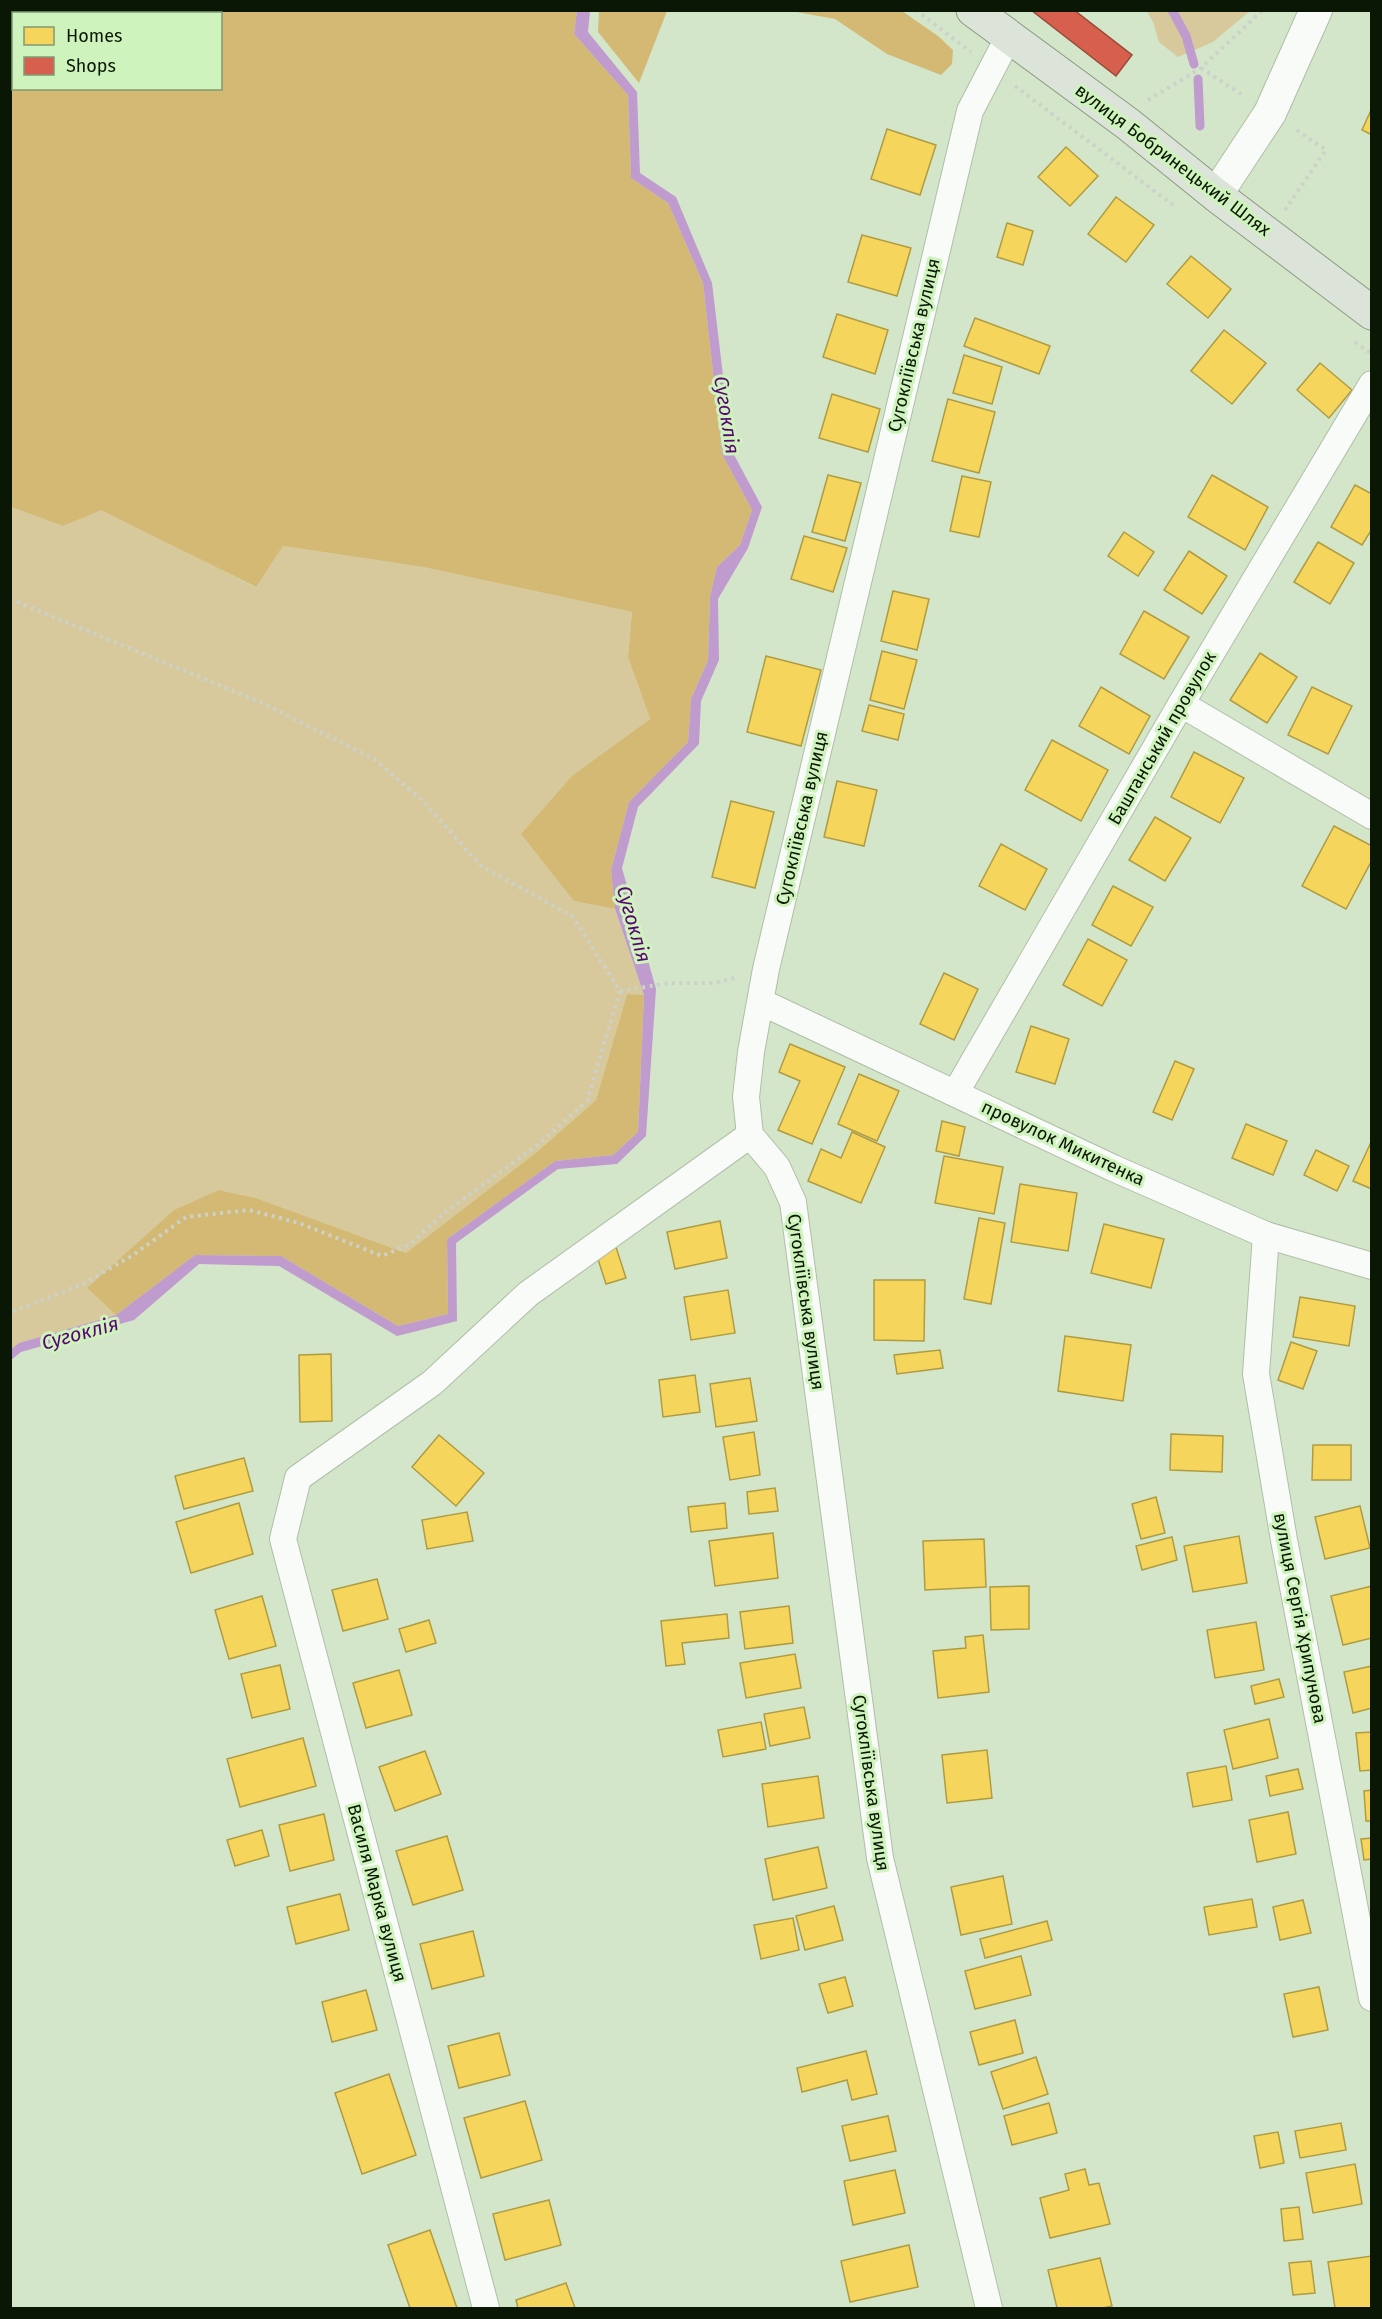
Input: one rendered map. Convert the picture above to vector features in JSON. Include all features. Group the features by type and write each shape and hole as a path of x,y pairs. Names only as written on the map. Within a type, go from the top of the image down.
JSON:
{"main road":[{"name":"вулиця Бобринецький Шлях","path":"973,10 1008,38 1128,124 1216,195 1371,313"}],"street":[{"path":"1216,195 1270,113 1316,10"},
{"name":"Сугокліївська вулиця","path":"989,2308 880,1858 793,1202 777,1167 750,1135 746,1097 751,1052 766,969 970,111 1008,38"},
{"name":"Баштанський провулок","path":"956,1092 1181,704 1371,384"},
{"path":"1181,704 1371,816"},
{"name":"провулок Микитенка","path":"760,1002 956,1092 1113,1168 1266,1235 1371,1266"},
{"name":"Василя Марка вулиця","path":"486,2308 283,1539 298,1478 432,1383 528,1294 750,1135"},
{"name":"вулиця Сергія Хрипунова","path":"1266,1235 1256,1374 1284,1540 1371,1998"}],"path":[{"path":"1143,103 1201,68 1263,10"},
{"path":"10,599 260,702 375,759 423,801 481,866 572,915 620,991 587,1101 540,1143 443,1214 410,1244 382,1256 300,1223 249,1210 186,1217 133,1255 83,1284 10,1312"},
{"path":"620,991 669,983 715,983 766,969"}],"shaded area":[{"path":"10,11 577,11 574,34 628,95 631,178 668,203 703,283 722,454 752,510 740,545 717,567 710,596 708,660 691,699 688,742 629,802 611,870 615,909 574,901 521,834 573,775 650,719 628,657 632,612 423,567 283,546 256,587 101,510 63,526 11,507"},
{"path":"599,11 667,11 639,83 598,32"},
{"path":"791,11 902,11 938,36 953,50 952,64 941,75 887,54 835,19"},
{"path":"1147,11 1250,11 1213,42 1178,57 1159,42"},
{"path":"11,507 63,526 101,509 255,587 283,546 423,567 632,612 628,657 650,719 573,775 574,901 615,909 644,995 627,994 596,1100 538,1151 406,1253 256,1198 219,1190 88,1289 116,1315 19,1343 11,1349"},
{"path":"627,994 644,995 638,1132 613,1155 555,1161 447,1239 448,1314 398,1326 281,1256 195,1255 116,1315 87,1288 174,1210 219,1190 256,1198 406,1253 538,1151 596,1100"}],"water":[{"name":"Сугоклія","path":"577,11 590,11 588,32 637,92 640,173 676,197 712,283 732,451 762,507 748,548 718,599 719,660 701,701 699,744 638,807 622,868 656,989 646,1136 617,1164 558,1169 456,1243 457,1321 397,1336 279,1266 199,1264 134,1320 21,1352 11,1360 11,1349 19,1343 116,1315 195,1255 281,1256 398,1326 448,1314 447,1239 555,1161 613,1155 638,1132 644,995 615,909 611,870 629,802 688,742 691,699 708,660 710,596 717,567 740,545 752,510 722,454 703,283 668,203 631,178 628,95 574,34"}],"building: Homes":[{"path":"1372,108 1372,135 1362,130"},
{"path":"887,129 936,145 920,195 871,179"},
{"path":"1066,147 1098,176 1070,206 1038,177"},
{"path":"1116,197 1154,225 1126,262 1088,234"},
{"path":"1007,223 1033,231 1023,265 997,257"},
{"path":"862,235 911,248 897,296 848,282"},
{"path":"1191,256 1231,289 1208,318 1167,284"},
{"path":"837,314 888,330 875,374 823,357"},
{"path":"975,318 1050,346 1039,374 964,346"},
{"path":"1224,330 1266,363 1232,404 1191,371"},
{"path":"964,355 1002,367 992,404 953,393"},
{"path":"1320,363 1352,390 1329,418 1297,390"},
{"path":"832,394 880,409 868,452 819,438"},
{"path":"948,399 995,412 979,473 932,461"},
{"path":"828,475 861,483 845,541 812,532"},
{"path":"1212,475 1268,507 1245,550 1188,517"},
{"path":"962,476 991,482 979,537 950,531"},
{"path":"1355,485 1372,494 1372,529 1362,545 1331,527"},
{"path":"1124,532 1154,552 1138,576 1108,556"},
{"path":"804,536 847,548 833,592 791,579"},
{"path":"1318,542 1354,563 1330,604 1294,582"},
{"path":"1189,551 1227,576 1202,614 1164,590"},
{"path":"893,591 929,599 917,650 881,641"},
{"path":"1144,611 1189,637 1164,679 1120,654"},
{"path":"882,651 917,660 904,709 870,700"},
{"path":"1260,653 1297,677 1267,723 1230,700"},
{"path":"766,656 821,670 801,746 747,732"},
{"path":"1101,687 1150,716 1129,754 1079,726"},
{"path":"1312,687 1352,706 1328,754 1288,735"},
{"path":"869,705 904,714 898,740 862,731"},
{"path":"1052,740 1108,770 1081,821 1025,790"},
{"path":"1194,752 1244,778 1220,823 1171,797"},
{"path":"837,781 877,790 864,846 824,837"},
{"path":"731,801 774,812 755,888 712,877"},
{"path":"1155,817 1191,838 1165,881 1129,860"},
{"path":"1334,826 1372,846 1372,860 1346,909 1302,886"},
{"path":"1001,844 1047,869 1025,910 979,886"},
{"path":"1113,886 1153,907 1131,946 1092,925"},
{"path":"1088,939 1127,960 1102,1006 1063,985"},
{"path":"944,973 978,989 954,1040 920,1024"},
{"path":"1031,1026 1069,1039 1055,1084 1016,1072"},
{"path":"790,1044 845,1067 812,1144 778,1130 800,1081 779,1072"},
{"path":"1175,1061 1194,1069 1172,1120 1153,1112"},
{"path":"859,1074 899,1091 877,1141 838,1124"},
{"path":"942,1121 965,1127 959,1156 936,1151"},
{"path":"1246,1124 1287,1141 1273,1175 1232,1158"},
{"path":"852,1132 885,1147 861,1203 808,1181 821,1149 841,1158"},
{"path":"1372,1140 1372,1189 1353,1181"},
{"path":"1316,1150 1349,1166 1337,1191 1304,1175"},
{"path":"944,1156 1003,1167 994,1214 935,1203"},
{"path":"1020,1184 1077,1193 1068,1251 1011,1242"},
{"path":"979,1218 1005,1223 991,1304 964,1299"},
{"path":"720,1221 727,1258 675,1269 667,1232"},
{"path":"1104,1224 1164,1239 1151,1288 1091,1273"},
{"path":"615,1244 626,1278 606,1284 595,1250"},
{"path":"874,1280 925,1280 924,1341 874,1340"},
{"path":"728,1290 735,1333 691,1340 684,1297"},
{"path":"1300,1297 1355,1306 1349,1346 1293,1337"},
{"path":"1065,1336 1131,1345 1123,1401 1058,1391"},
{"path":"1291,1342 1317,1351 1303,1389 1278,1380"},
{"path":"940,1350 943,1368 897,1374 894,1355"},
{"path":"331,1354 332,1421 300,1422 299,1355"},
{"path":"695,1375 700,1412 663,1417 659,1380"},
{"path":"750,1378 757,1421 716,1427 710,1384"},
{"path":"754,1432 760,1475 730,1480 723,1437"},
{"path":"1171,1434 1223,1436 1222,1472 1170,1470"},
{"path":"439,1435 484,1473 456,1506 412,1467"},
{"path":"1313,1445 1351,1445 1351,1480 1312,1480"},
{"path":"244,1458 253,1491 184,1509 175,1476"},
{"path":"775,1488 778,1511 749,1514 747,1492"},
{"path":"1156,1497 1165,1533 1141,1539 1132,1504"},
{"path":"239,1503 253,1554 191,1573 176,1522"},
{"path":"725,1503 727,1528 691,1532 688,1507"},
{"path":"1360,1506 1370,1548 1325,1559 1315,1517"},
{"path":"467,1512 473,1541 427,1549 422,1520"},
{"path":"773,1533 778,1578 715,1586 709,1541"},
{"path":"1239,1536 1247,1583 1193,1592 1184,1546"},
{"path":"1172,1537 1177,1560 1142,1570 1136,1546"},
{"path":"984,1539 986,1587 925,1590 923,1541"},
{"path":"377,1579 388,1619 343,1631 332,1590"},
{"path":"1029,1586 1029,1629 991,1630 990,1587"},
{"path":"1372,1586 1372,1638 1343,1645 1331,1596"},
{"path":"262,1596 276,1646 229,1659 215,1610"},
{"path":"789,1606 793,1643 745,1649 740,1612"},
{"path":"727,1614 729,1638 682,1643 685,1664 666,1666 661,1621"},
{"path":"429,1620 436,1643 406,1652 399,1629"},
{"path":"1256,1622 1264,1670 1215,1678 1207,1630"},
{"path":"983,1635 989,1692 938,1698 933,1651 966,1648 965,1637"},
{"path":"795,1654 801,1688 746,1698 740,1663"},
{"path":"280,1665 290,1709 252,1718 241,1674"},
{"path":"1372,1666 1372,1708 1353,1713 1344,1672"},
{"path":"399,1670 412,1715 366,1728 353,1683"},
{"path":"1279,1679 1284,1697 1255,1704 1251,1686"},
{"path":"804,1707 810,1738 770,1746 764,1714"},
{"path":"1269,1719 1278,1758 1233,1769 1224,1730"},
{"path":"761,1722 766,1749 723,1757 718,1730"},
{"path":"1372,1732 1372,1770 1360,1771 1356,1733"},
{"path":"303,1738 316,1786 240,1807 227,1759"},
{"path":"987,1750 992,1798 947,1803 942,1755"},
{"path":"425,1751 441,1794 395,1811 379,1767"},
{"path":"1226,1766 1232,1800 1193,1807 1187,1773"},
{"path":"1298,1769 1303,1789 1270,1796 1266,1776"},
{"path":"818,1776 824,1818 768,1827 762,1784"},
{"path":"1372,1790 1372,1821 1366,1821 1364,1791"},
{"path":"1288,1812 1296,1854 1257,1862 1249,1820"},
{"path":"324,1814 334,1860 290,1871 279,1825"},
{"path":"262,1830 269,1856 235,1866 227,1840"},
{"path":"447,1836 463,1890 413,1905 396,1851"},
{"path":"1372,1838 1372,1859 1364,1860 1361,1839"},
{"path":"818,1847 827,1888 773,1900 765,1859"},
{"path":"1003,1876 1012,1924 961,1935 951,1887"},
{"path":"340,1894 349,1930 296,1944 287,1907"},
{"path":"1252,1899 1257,1927 1209,1935 1204,1907"},
{"path":"1303,1900 1311,1933 1280,1940 1273,1907"},
{"path":"834,1906 843,1940 805,1950 796,1916"},
{"path":"793,1918 799,1950 761,1959 754,1925"},
{"path":"1047,1921 1052,1940 985,1958 980,1939"},
{"path":"473,1931 484,1976 432,1989 420,1944"},
{"path":"1021,1956 1031,1995 975,2009 965,1971"},
{"path":"845,1977 853,2006 828,2013 819,1984"},
{"path":"1319,1987 1328,2030 1293,2037 1284,1994"},
{"path":"366,1990 377,2030 332,2042 322,2002"},
{"path":"1015,2020 1023,2053 979,2065 970,2032"},
{"path":"499,2033 510,2075 459,2088 448,2046"},
{"path":"866,2051 877,2094 852,2100 847,2080 802,2092 797,2068"},
{"path":"1036,2057 1048,2094 1003,2109 991,2072"},
{"path":"389,2074 416,2155 362,2174 335,2093"},
{"path":"525,2101 542,2160 481,2178 464,2118"},
{"path":"1049,2103 1057,2133 1012,2145 1004,2116"},
{"path":"888,2116 896,2151 850,2161 842,2126"},
{"path":"1341,2123 1346,2150 1300,2158 1295,2131"},
{"path":"1278,2132 1284,2163 1260,2168 1254,2136"},
{"path":"1355,2164 1362,2204 1313,2213 1306,2173"},
{"path":"1085,2169 1089,2185 1099,2183 1110,2224 1050,2238 1040,2198 1069,2190 1065,2174"},
{"path":"895,2170 905,2213 853,2225 844,2181"},
{"path":"549,2200 561,2245 505,2260 493,2214"},
{"path":"1299,2207 1303,2239 1284,2241 1281,2209"},
{"path":"430,2230 457,2308 410,2308 388,2245"},
{"path":"909,2245 918,2287 850,2302 841,2261"},
{"path":"1372,2256 1372,2308 1335,2308 1328,2262"},
{"path":"1100,2258 1112,2306 1057,2308 1048,2270"},
{"path":"1311,2261 1315,2293 1293,2295 1289,2263"},
{"path":"566,2283 575,2308 518,2308 516,2300"}],"building: Shops":[{"path":"1031,10 1074,10 1132,55 1116,76"}],"waterway":[{"path":"1172,10 1186,36 1194,64"},
{"path":"1198,79 1200,126"}]}
